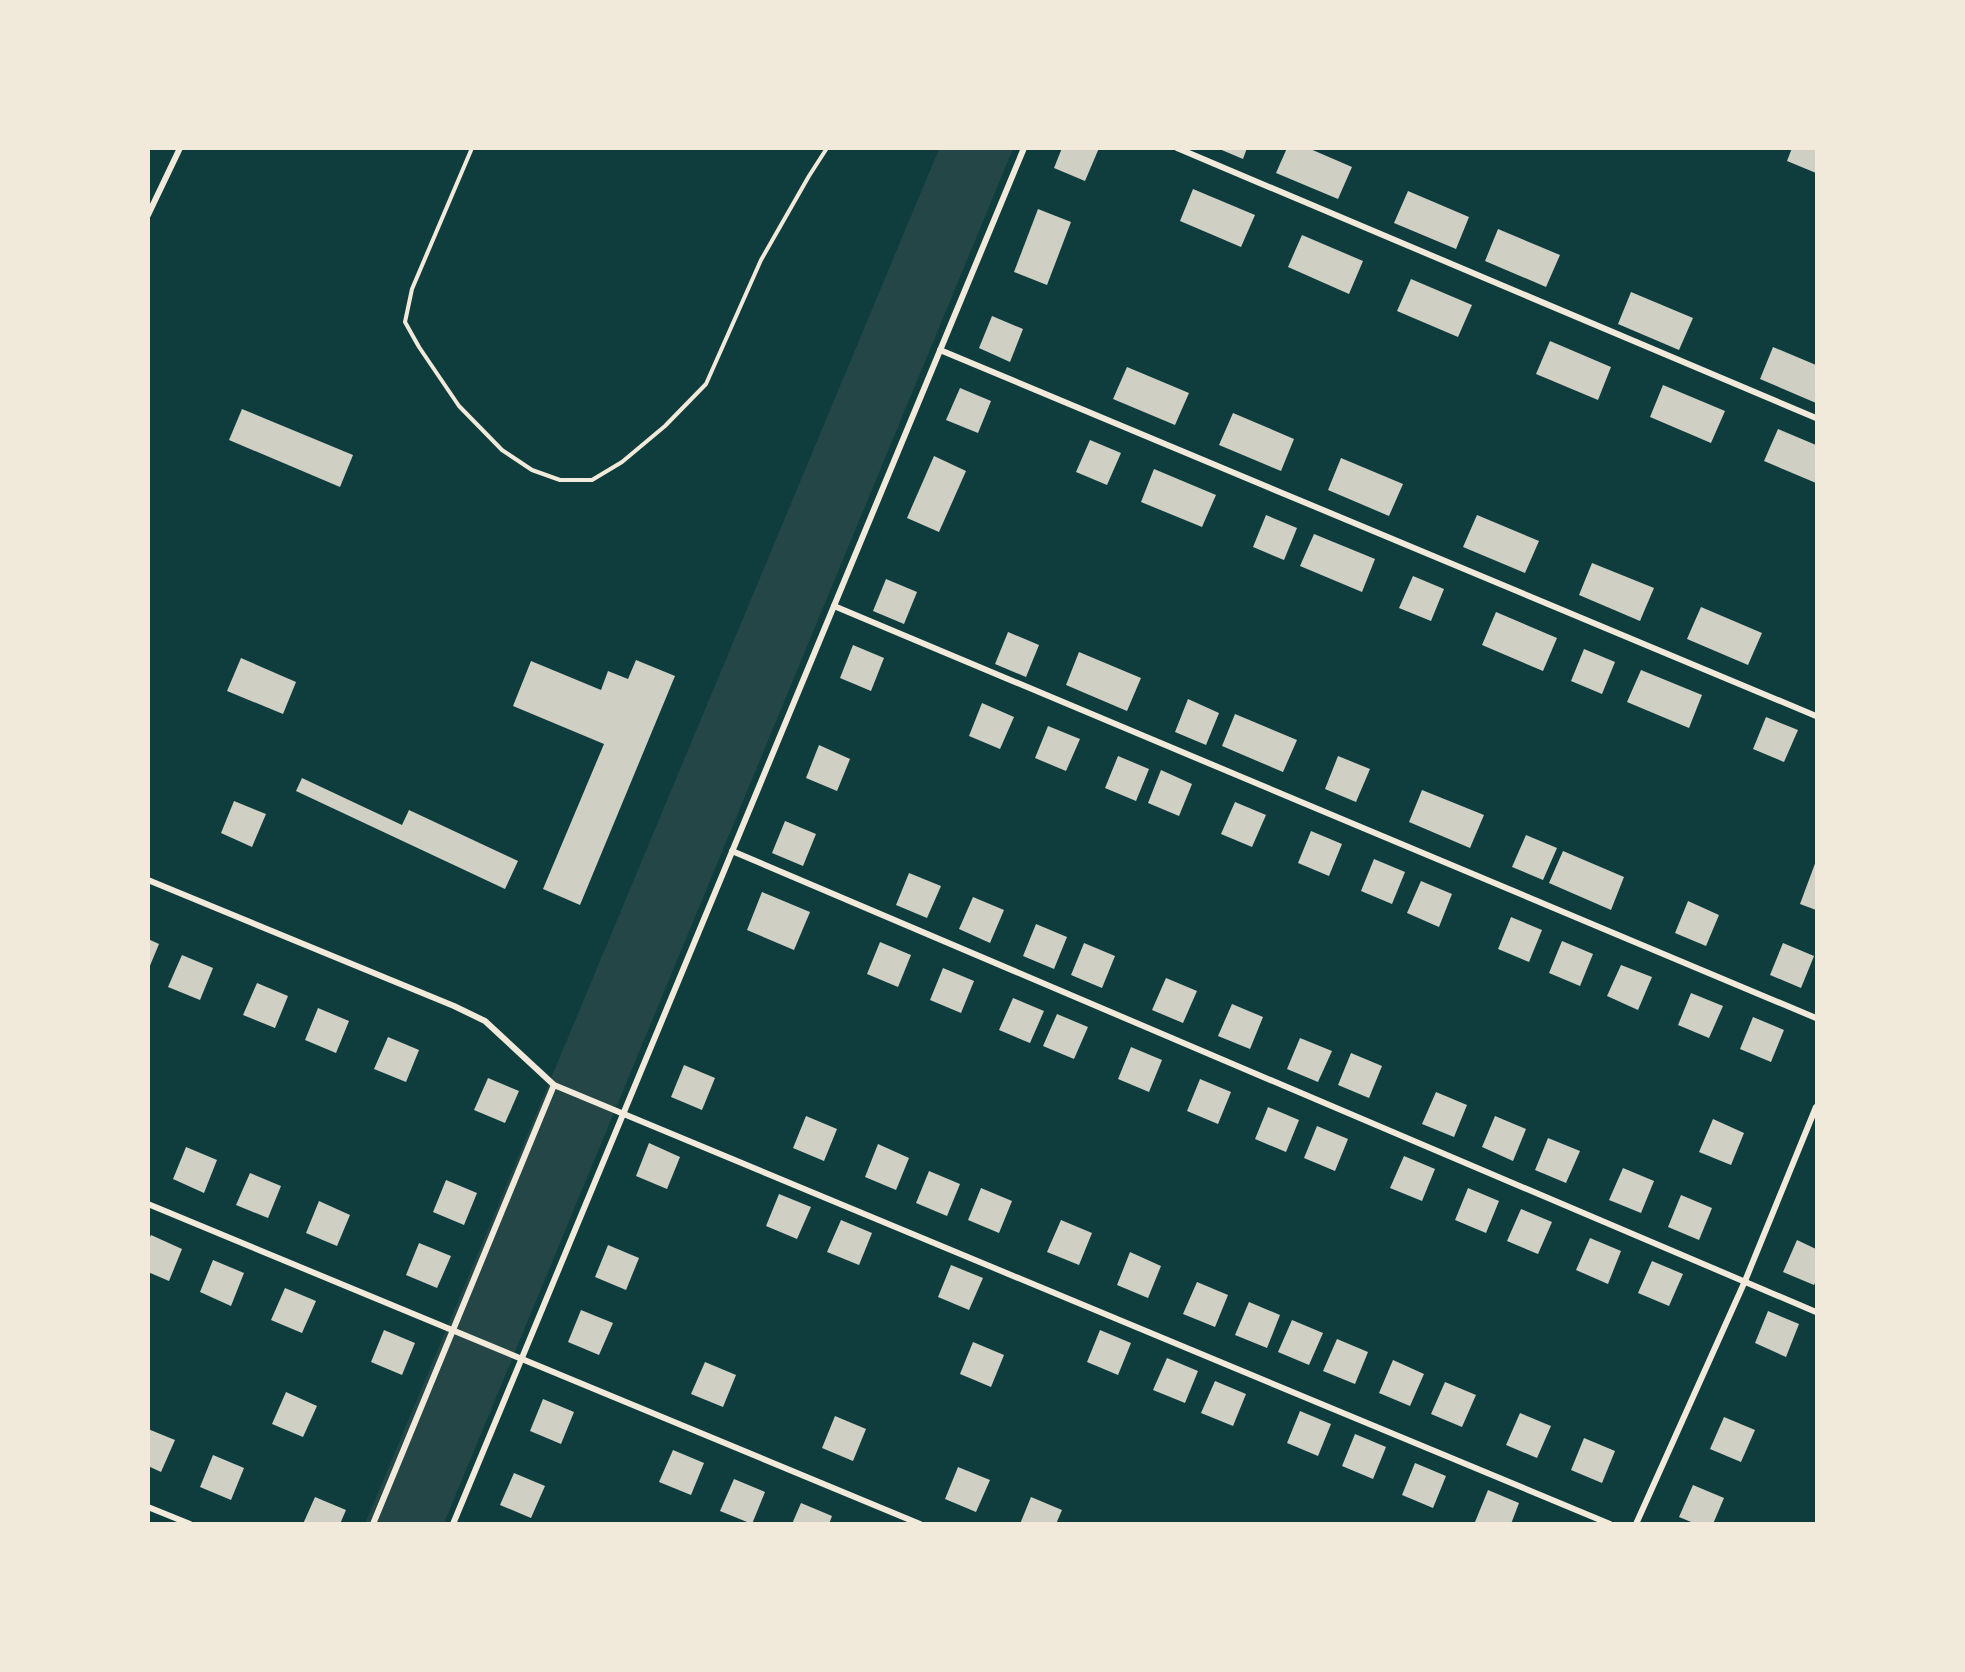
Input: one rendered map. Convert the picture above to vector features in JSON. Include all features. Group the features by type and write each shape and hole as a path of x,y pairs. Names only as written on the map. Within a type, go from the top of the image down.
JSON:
{"street":[{"path":"148,215 180,148"},
{"path":"453,1524 1024,148"},
{"path":"1177,148 1816,418"},
{"path":"940,350 1816,716"},
{"path":"834,606 1816,1017"},
{"path":"732,851 1816,1312"},
{"path":"148,880 454,1006 485,1021 554,1085 1610,1524"},
{"path":"373,1524 554,1085"},
{"path":"1636,1524 1745,1281 1816,1107"},
{"path":"148,1204 920,1524"},
{"path":"148,1507 190,1524"}],"path":[{"path":"472,148 412,289 405,322 459,406 502,450 532,470 560,480 592,480 622,462 665,426 706,384 761,260 827,148"}],"shaded area":[{"path":"939,149 1013,149 444,1523 365,1524"}],"building":[{"path":"1062,148 1099,148 1085,181 1054,168"},
{"path":"1217,148 1247,148 1243,159"},
{"path":"1287,148 1308,148 1352,167 1338,199 1276,173"},
{"path":"1792,148 1816,148 1816,173 1787,161"},
{"path":"1193,189 1255,215 1241,247 1180,221"},
{"path":"1408,191 1469,217 1456,249 1394,223"},
{"path":"1038,209 1071,222 1047,285 1014,272"},
{"path":"1498,229 1560,255 1546,287 1485,261"},
{"path":"1302,235 1363,261 1349,294 1288,267"},
{"path":"1411,279 1472,305 1458,337 1397,311"},
{"path":"1631,292 1693,318 1679,350 1618,324"},
{"path":"992,316 1023,329 1010,362 979,348"},
{"path":"1550,341 1611,367 1598,400 1536,374"},
{"path":"1773,347 1816,365 1816,403 1760,379"},
{"path":"1127,367 1189,393 1175,425 1113,399"},
{"path":"1663,385 1725,411 1711,443 1650,417"},
{"path":"960,388 991,401 978,433 946,420"},
{"path":"242,409 353,455 340,487 229,440"},
{"path":"1233,413 1294,439 1281,471 1219,445"},
{"path":"1778,429 1816,445 1816,483 1764,461"},
{"path":"1090,440 1121,453 1107,485 1076,472"},
{"path":"934,456 966,471 939,532 907,518"},
{"path":"1341,458 1403,484 1389,516 1328,490"},
{"path":"1154,469 1216,495 1202,527 1141,502"},
{"path":"1266,515 1297,528 1284,560 1253,547"},
{"path":"1477,515 1539,541 1525,573 1463,547"},
{"path":"1314,534 1375,559 1362,592 1300,566"},
{"path":"1592,563 1654,588 1640,621 1579,595"},
{"path":"1413,576 1444,589 1431,621 1399,608"},
{"path":"886,579 917,592 904,624 873,611"},
{"path":"1701,607 1762,633 1748,665 1687,639"},
{"path":"1496,612 1557,638 1543,671 1482,645"},
{"path":"1008,632 1039,645 1026,677 995,664"},
{"path":"853,645 884,658 871,691 840,678"},
{"path":"1584,649 1615,662 1602,694 1571,681"},
{"path":"1079,652 1141,678 1127,711 1066,685"},
{"path":"241,658 296,682 283,714 227,691"},
{"path":"636,660 675,676 580,905 543,889 604,744 513,706 531,661 601,690 608,671 628,679"},
{"path":"1641,670 1702,695 1689,728 1627,702"},
{"path":"1188,699 1219,713 1206,745 1175,732"},
{"path":"982,703 1014,717 1000,749 969,736"},
{"path":"1235,714 1297,740 1283,772 1222,746"},
{"path":"1766,717 1798,730 1784,762 1753,749"},
{"path":"1048,726 1080,739 1066,771 1035,758"},
{"path":"819,745 850,759 837,791 806,778"},
{"path":"1118,756 1149,769 1136,801 1105,788"},
{"path":"1338,756 1370,769 1356,802 1325,789"},
{"path":"1161,770 1192,784 1179,816 1148,803"},
{"path":"302,778 402,825 409,810 518,861 505,889 296,791"},
{"path":"1422,790 1484,815 1470,848 1409,822"},
{"path":"234,801 266,814 252,847 221,833"},
{"path":"1235,802 1266,815 1252,847 1221,834"},
{"path":"785,821 816,834 803,866 772,853"},
{"path":"1311,831 1342,844 1329,876 1298,863"},
{"path":"1526,835 1557,848 1543,880 1512,867"},
{"path":"1563,851 1624,877 1611,910 1549,883"},
{"path":"1374,859 1405,872 1392,904 1361,891"},
{"path":"1816,861 1816,910 1800,904"},
{"path":"909,873 941,886 927,918 896,905"},
{"path":"1421,881 1452,894 1439,927 1407,913"},
{"path":"762,892 810,912 794,950 747,930"},
{"path":"973,897 1004,910 990,943 959,929"},
{"path":"1688,901 1719,915 1706,946 1675,933"},
{"path":"1511,917 1542,930 1529,962 1498,949"},
{"path":"1036,924 1067,937 1054,969 1023,956"},
{"path":"148,939 159,944 149,968 148,968"},
{"path":"1562,941 1593,954 1580,986 1549,973"},
{"path":"880,942 911,955 898,987 867,974"},
{"path":"1084,943 1115,956 1102,988 1071,975"},
{"path":"1783,943 1814,956 1801,988 1770,975"},
{"path":"182,955 213,968 200,1000 168,987"},
{"path":"1621,965 1652,977 1638,1010 1607,996"},
{"path":"943,968 974,981 961,1013 930,1000"},
{"path":"1166,978 1197,991 1183,1023 1152,1010"},
{"path":"257,983 288,996 275,1028 243,1015"},
{"path":"1691,993 1723,1006 1709,1038 1678,1025"},
{"path":"1013,998 1044,1011 1030,1043 999,1030"},
{"path":"1232,1004 1263,1017 1250,1049 1218,1036"},
{"path":"318,1008 349,1021 336,1053 305,1040"},
{"path":"1057,1014 1088,1027 1074,1059 1043,1046"},
{"path":"1753,1017 1784,1030 1771,1062 1740,1049"},
{"path":"388,1037 419,1050 406,1082 374,1069"},
{"path":"1300,1038 1332,1051 1318,1082 1287,1069"},
{"path":"1131,1047 1162,1060 1149,1092 1118,1079"},
{"path":"1351,1053 1382,1066 1369,1098 1338,1085"},
{"path":"684,1065 715,1078 702,1110 671,1097"},
{"path":"488,1078 519,1091 505,1123 474,1110"},
{"path":"1200,1079 1231,1092 1218,1124 1187,1111"},
{"path":"1436,1092 1467,1105 1454,1137 1422,1124"},
{"path":"1268,1107 1299,1120 1286,1152 1255,1139"},
{"path":"806,1116 837,1129 824,1161 793,1148"},
{"path":"1495,1116 1526,1129 1513,1161 1482,1147"},
{"path":"1713,1119 1744,1133 1731,1165 1699,1152"},
{"path":"1317,1126 1348,1139 1335,1171 1304,1158"},
{"path":"1548,1138 1580,1151 1566,1183 1535,1170"},
{"path":"649,1143 680,1157 667,1189 636,1176"},
{"path":"878,1144 909,1158 896,1190 865,1177"},
{"path":"186,1147 217,1160 204,1193 173,1179"},
{"path":"1404,1156 1435,1169 1422,1201 1390,1188"},
{"path":"1623,1168 1654,1181 1641,1213 1609,1200"},
{"path":"929,1171 960,1184 947,1216 916,1203"},
{"path":"250,1173 281,1186 268,1218 236,1205"},
{"path":"446,1180 477,1193 464,1225 433,1212"},
{"path":"981,1188 1012,1201 999,1233 968,1220"},
{"path":"1468,1188 1499,1201 1486,1233 1455,1220"},
{"path":"779,1194 811,1207 797,1239 766,1226"},
{"path":"1681,1195 1712,1208 1699,1240 1668,1227"},
{"path":"319,1201 350,1215 337,1246 306,1233"},
{"path":"1521,1209 1552,1222 1538,1254 1507,1241"},
{"path":"841,1220 872,1233 859,1265 827,1252"},
{"path":"1061,1220 1092,1233 1079,1265 1047,1252"},
{"path":"151,1235 182,1249 169,1281 148,1272 148,1241"},
{"path":"1590,1238 1621,1251 1608,1284 1576,1270"},
{"path":"1797,1240 1816,1249 1814,1285 1783,1272"},
{"path":"419,1243 451,1256 437,1288 406,1275"},
{"path":"608,1245 639,1258 626,1290 595,1277"},
{"path":"1130,1252 1161,1266 1148,1298 1117,1285"},
{"path":"213,1260 244,1273 231,1306 200,1292"},
{"path":"1652,1261 1683,1274 1669,1306 1638,1293"},
{"path":"951,1265 983,1278 969,1310 938,1297"},
{"path":"1197,1282 1228,1295 1215,1327 1183,1314"},
{"path":"285,1288 316,1301 302,1333 271,1320"},
{"path":"1249,1302 1280,1315 1267,1348 1235,1335"},
{"path":"581,1310 613,1323 599,1355 568,1342"},
{"path":"1768,1311 1799,1324 1786,1357 1755,1343"},
{"path":"1292,1320 1323,1333 1309,1365 1278,1352"},
{"path":"384,1330 415,1343 402,1375 371,1362"},
{"path":"1100,1330 1131,1343 1118,1375 1087,1362"},
{"path":"1337,1339 1368,1352 1355,1384 1323,1371"},
{"path":"973,1342 1004,1355 991,1387 960,1374"},
{"path":"1167,1358 1198,1371 1185,1403 1153,1390"},
{"path":"1393,1360 1424,1374 1410,1406 1379,1393"},
{"path":"705,1362 736,1375 723,1407 691,1394"},
{"path":"1215,1381 1246,1394 1233,1426 1201,1413"},
{"path":"1445,1382 1476,1395 1462,1427 1431,1414"},
{"path":"286,1392 317,1406 303,1437 272,1424"},
{"path":"543,1399 574,1412 561,1444 530,1431"},
{"path":"1300,1411 1331,1424 1318,1456 1287,1443"},
{"path":"1520,1413 1551,1426 1537,1458 1506,1445"},
{"path":"835,1416 866,1429 853,1461 822,1448"},
{"path":"1724,1417 1755,1430 1741,1462 1710,1449"},
{"path":"148,1429 175,1440 161,1472 148,1466"},
{"path":"1355,1434 1386,1447 1373,1479 1342,1466"},
{"path":"1584,1438 1615,1451 1602,1483 1571,1470"},
{"path":"673,1450 704,1463 691,1495 659,1482"},
{"path":"213,1455 244,1468 231,1500 200,1487"},
{"path":"1415,1463 1446,1476 1433,1508 1402,1495"},
{"path":"958,1467 990,1480 976,1512 945,1499"},
{"path":"514,1473 545,1486 531,1518 500,1505"},
{"path":"734,1479 765,1492 752,1524 720,1511"},
{"path":"1693,1485 1724,1498 1713,1524 1696,1524 1679,1517"},
{"path":"1488,1490 1519,1503 1511,1524 1475,1522"},
{"path":"315,1497 346,1510 340,1524 303,1524"},
{"path":"1031,1497 1062,1510 1056,1524 1020,1524"},
{"path":"801,1503 832,1516 829,1524 792,1524"}]}
